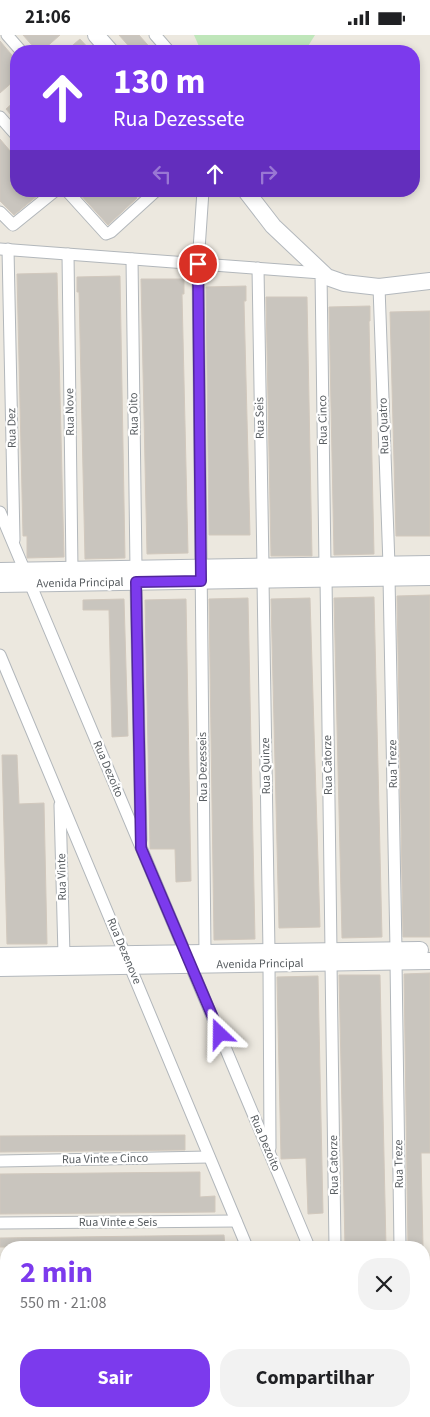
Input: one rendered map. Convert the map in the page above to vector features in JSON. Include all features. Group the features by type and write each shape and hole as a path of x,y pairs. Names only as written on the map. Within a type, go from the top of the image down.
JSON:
{"street":[{"path":"7,35 16,45"},
{"path":"96,35 105,45"},
{"path":"109,35 118,45"},
{"path":"155,35 164,45"},
{"path":"0,117 10,128"},
{"path":"0,212 13,225 48,197"},
{"path":"72,197 106,234 112,232 146,197"},
{"name":"Rua Dezesseis","path":"203,197 198,264 205,953"},
{"path":"251,197 273,226 321,273"},
{"path":"4,249 321,273 344,283 379,287 430,281"},
{"name":"Rua Dez","path":"4,249 14,547"},
{"name":"Rua Nove","path":"68,254 72,570"},
{"name":"Rua Oito","path":"132,259 141,848"},
{"name":"Rua Seis","path":"258,268 263,573"},
{"name":"Rua Cinco","path":"321,273 325,572"},
{"name":"Rua Quatro","path":"379,287 389,571"},
{"name":"Rua Dezoito","path":"0,513 306,1241"},
{"name":"Avenida Principal","path":"0,571 27,577 389,571 430,564"},
{"name":"Avenida Principal","path":"0,584 27,577 72,570 136,575"},
{"name":"Avenida Principal","path":"389,571 430,577"},
{"name":"Rua Treze","path":"389,571 400,1241"},
{"name":"Rua Catorze","path":"325,572 335,1241"},
{"name":"Rua Quinze","path":"263,573 270,1154"},
{"name":"Rua Dezenove","path":"0,655 244,1241"},
{"name":"Rua Vinte","path":"60,798 64,955"},
{"name":"Avenida Principal","path":"0,968 128,960 396,956 430,950"},
{"name":"Avenida Principal","path":"188,959 205,953 269,958"},
{"name":"Avenida Principal","path":"0,956 64,955 128,960"},
{"name":"Avenida Principal","path":"396,956 430,961"},
{"name":"Rua Vinte e Cinco","path":"0,1161 209,1157"},
{"name":"Rua Vinte e Seis","path":"0,1223 236,1221"}],"green space":[{"path":"194,35 315,35 309,45 198,45"}],"building":[{"path":"23,35 60,35 49,45 32,45"},
{"path":"119,35 139,35 148,45 128,45"},
{"path":"80,39 86,45 73,45"},
{"path":"0,41 10,53 10,84 0,93"},
{"path":"10,105 10,114 6,109"},
{"path":"0,139 10,151 10,197 36,197 14,215 0,201"},
{"path":"82,197 136,197 137,198 108,225"},
{"path":"57,273 64,557 27,558 27,536 23,536 17,274"},
{"path":"120,276 125,558 85,559 79,292 77,292 77,277"},
{"path":"141,279 184,279 184,294 182,294 188,553 147,554"},
{"path":"246,286 246,301 244,301 250,535 209,535 206,287"},
{"path":"266,297 307,297 312,556 271,556"},
{"path":"370,306 374,554 334,555 329,307"},
{"path":"430,311 430,536 396,536 390,312"},
{"path":"430,595 430,937 403,937 397,596"},
{"path":"374,597 382,937 342,938 334,598"},
{"path":"248,598 255,939 214,940 209,599"},
{"path":"310,598 320,927 279,928 271,599"},
{"path":"124,599 128,736 112,737 109,610 83,610 83,600"},
{"path":"186,599 191,881 176,882 175,849 150,849 145,600"},
{"path":"2,755 17,755 19,804 44,803 47,944 7,944"},
{"path":"430,973 430,1153 421,1153 423,1241 408,1241 404,974"},
{"path":"339,975 380,975 386,1241 345,1241"},
{"path":"318,976 323,1213 308,1214 306,1158 281,1159 277,977"},
{"path":"185,1135 185,1150 0,1152 0,1136"},
{"path":"200,1172 200,1197 215,1196 215,1212 0,1214 0,1174"},
{"path":"224,1235 224,1241 0,1241 0,1238"}],"route":[{"path":"198,264 201,581 136,582 141,848 220,1034"}]}
